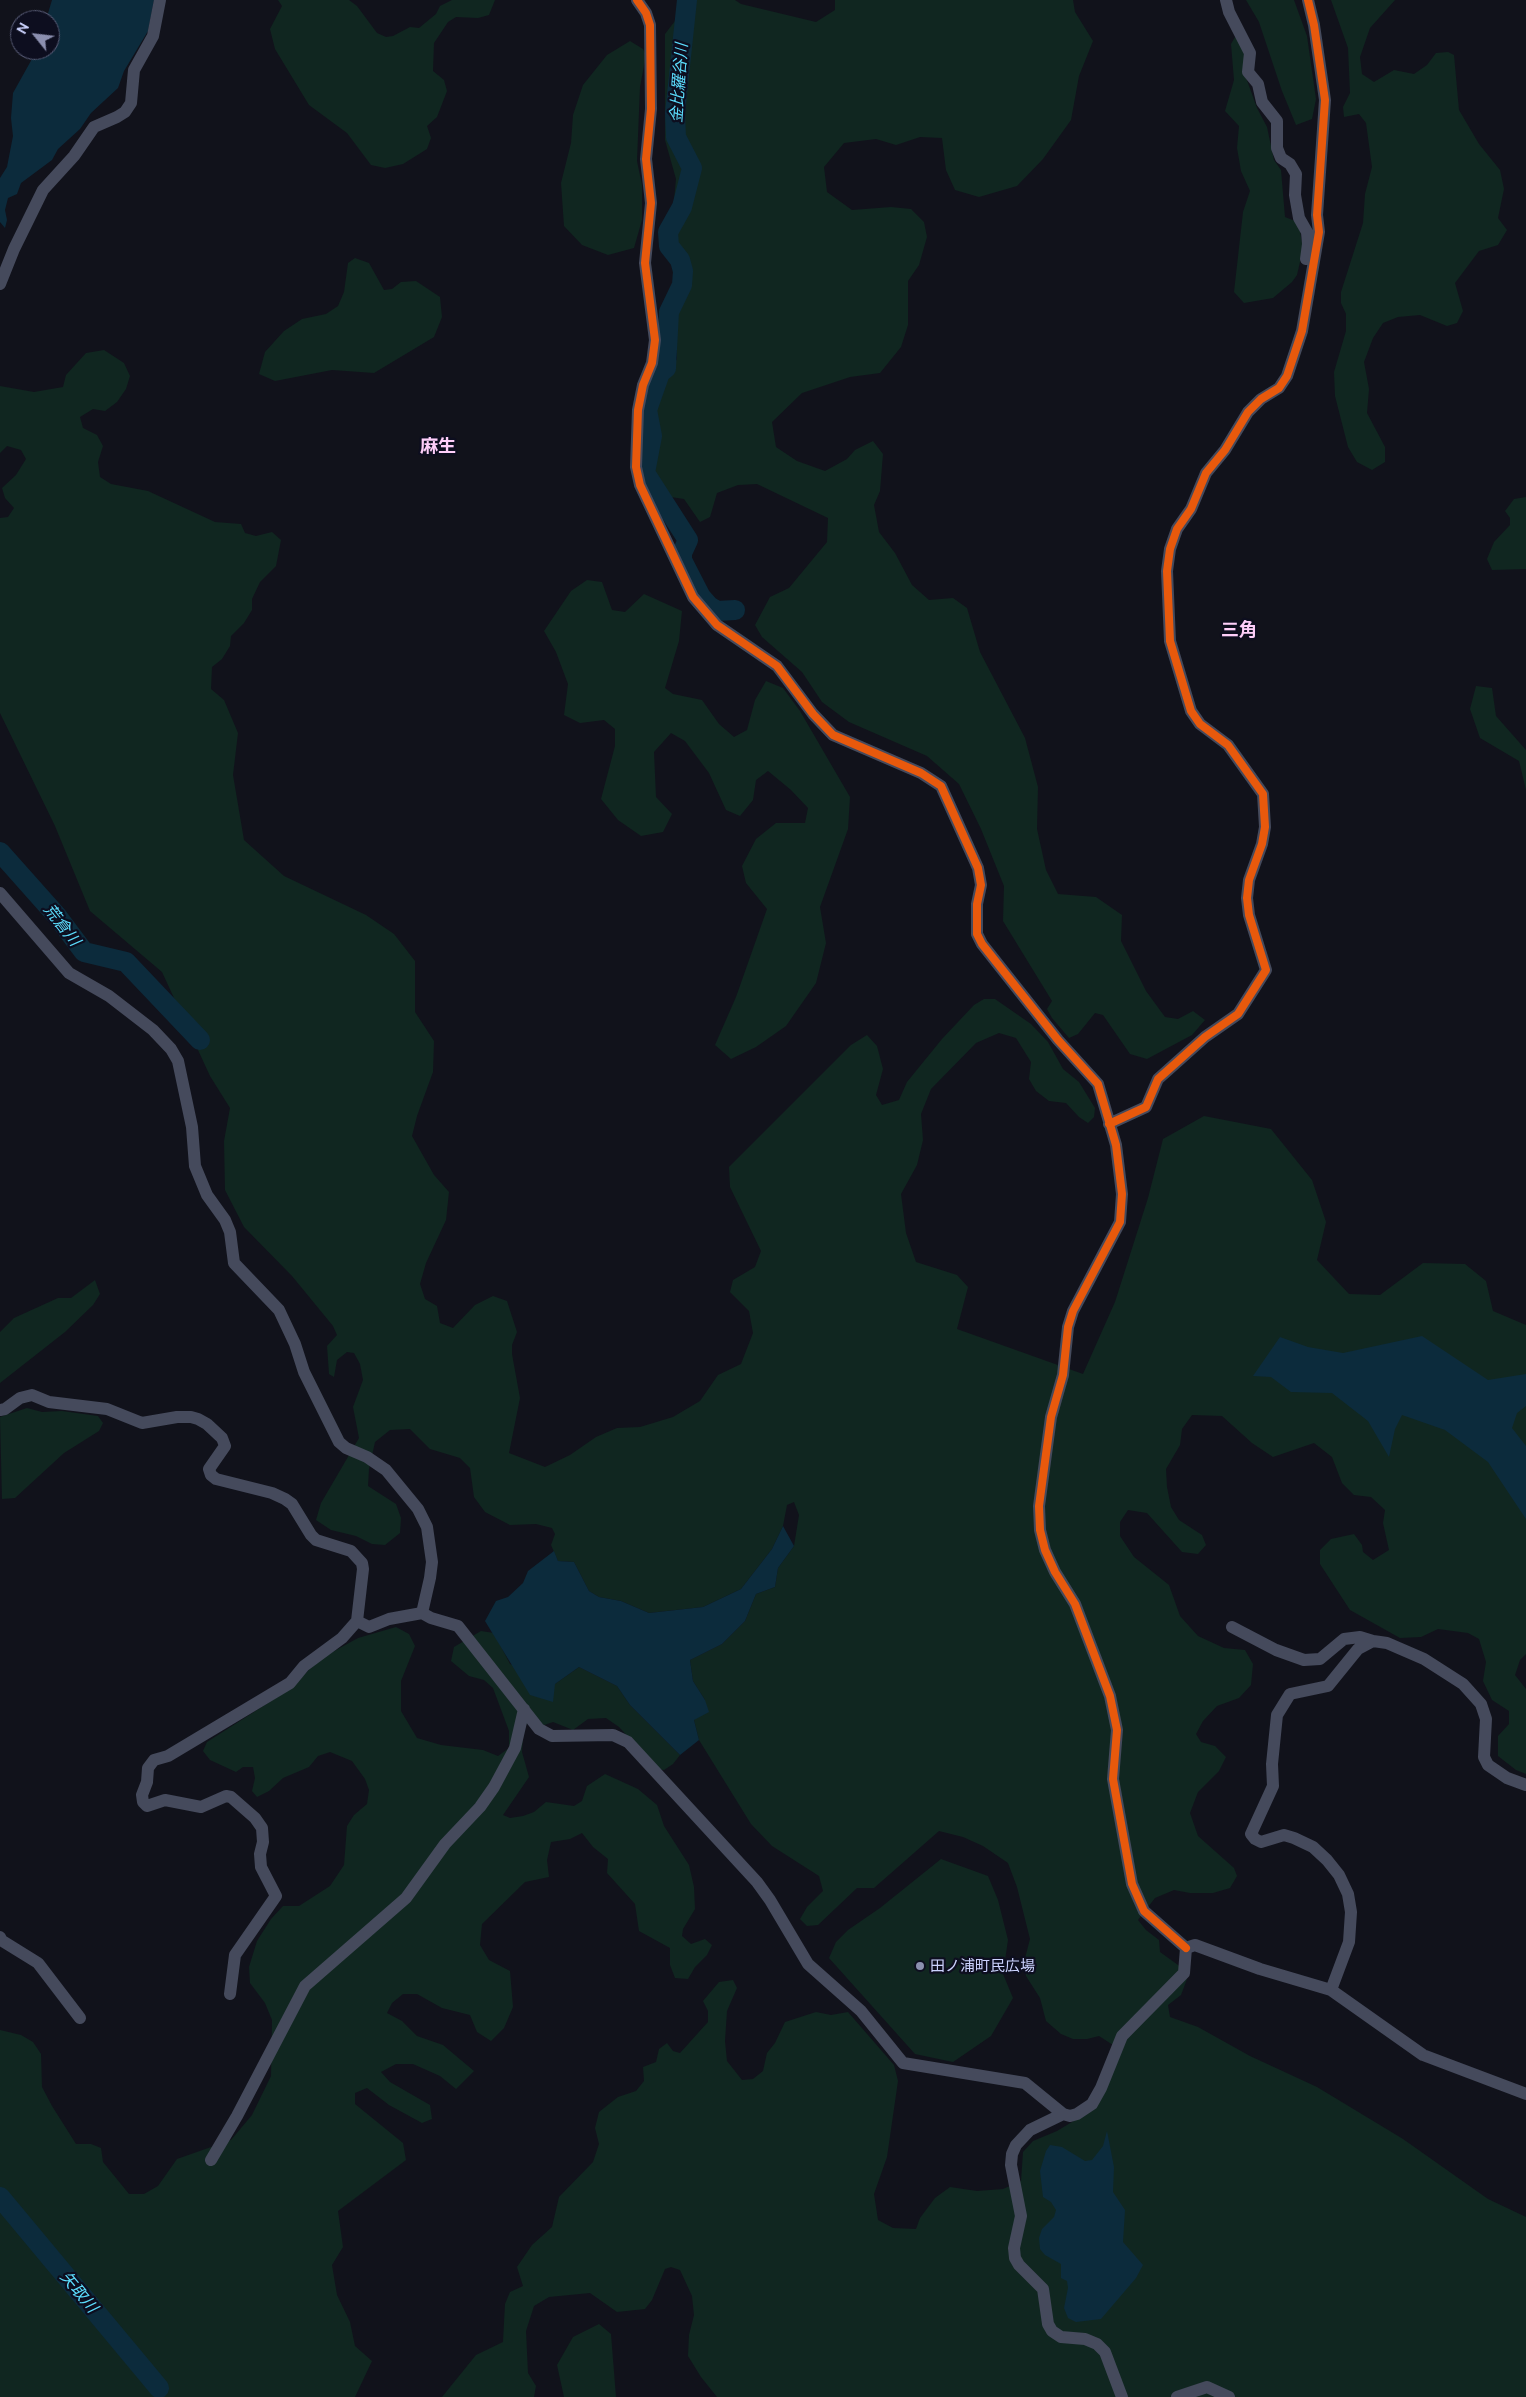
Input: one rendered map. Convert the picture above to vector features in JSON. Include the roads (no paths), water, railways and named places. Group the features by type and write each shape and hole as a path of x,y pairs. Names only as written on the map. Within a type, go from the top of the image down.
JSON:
{"street":[{"path":"0,284 14,249 43,190 74,156 94,127 117,118 125,112 131,103 134,70 153,36 160,0"},
{"path":"637,0 646,13 650,25 651,109 646,159 650,203 645,262 655,340 652,363 643,385 638,410 636,467 640,485 692,596 717,625 777,666 823,726 833,735 921,773 941,786 978,868 981,885 977,904 977,934 982,944 1058,1040 1098,1084 1120,1166 1122,1194 1120,1222 1073,1311 1068,1327 1063,1375 1051,1417 1039,1506 1040,1530 1045,1550 1055,1572 1075,1604 1110,1696 1117,1730 1113,1779 1132,1884 1144,1911 1186,1948"},
{"path":"1226,0 1229,12 1250,53 1248,72 1258,84 1262,102 1277,121 1277,148 1281,158 1290,164 1296,174 1295,195 1299,218 1306,232 1308,244 1302,300 1306,309"},
{"path":"1109,1124 1146,1107 1158,1079 1205,1037 1238,1014 1266,970 1249,915 1247,898 1248,880 1263,835 1263,794 1228,745 1200,724 1191,711 1170,642 1167,570 1170,549 1177,529 1191,509 1206,473 1225,450 1248,412 1261,399 1279,388 1287,376 1296,354 1320,232 1317,215 1325,100 1314,24 1308,0"},
{"path":"0,893 69,973 110,996 153,1030 170,1048 178,1061 192,1127 195,1166 207,1195 225,1220 230,1232 234,1263 278,1310 295,1344 304,1372 339,1442 346,1448 367,1457 386,1470 418,1510 427,1528 432,1562 422,1613"},
{"path":"0,1410 5,1409 20,1398 32,1396 49,1402 107,1409 142,1423 191,1417 207,1424 222,1438 225,1446 221,1454 212,1462 209,1469 211,1475 216,1479 272,1493 285,1499 296,1510 310,1536 316,1540 351,1551 358,1556 364,1569 356,1620 342,1638 304,1666 290,1683 168,1756 154,1760 148,1768 147,1782 142,1795 143,1802 147,1806 165,1800 201,1807 226,1796 231,1797 255,1818 262,1828 261,1867 276,1896 235,1954 230,1994"},
{"path":"356,1620 369,1627 389,1618 422,1613 431,1618 458,1626 539,1729 552,1736 613,1735 628,1742 757,1882 770,1900 808,1964 861,2011 903,2063 1025,2083 1063,2114 1070,2116 1077,2114 1092,2104 1101,2088 1122,2036 1184,1973 1186,1948"},
{"path":"1232,1627 1276,1650 1304,1660 1320,1658 1344,1639 1360,1637 1387,1643 1424,1659 1463,1684 1480,1704 1486,1718 1484,1757 1488,1765 1506,1778 1526,1785"},
{"path":"1331,1990 1349,1942 1351,1912 1348,1894 1339,1875 1327,1860 1313,1848 1294,1838 1284,1835 1261,1842 1255,1840 1252,1834 1272,1786 1276,1725 1283,1702 1290,1694 1328,1686 1358,1649 1373,1641"},
{"path":"210,2160 237,2116 305,1986 406,1898 445,1844 480,1807 494,1788 515,1748 524,1709"},
{"path":"0,1937 0,1940 38,1963 80,2018"},
{"path":"1186,1948 1195,1945 1260,1969 1331,1990 1423,2055 1526,2094"},
{"path":"1063,2114 1030,2130 1016,2145 1012,2154 1011,2165 1021,2216 1014,2248 1015,2258 1019,2266 1043,2288 1048,2324 1052,2331 1061,2337 1086,2339 1097,2344 1105,2352 1122,2397"},
{"path":"1177,2397 1207,2387 1229,2397"}],"water":[{"path":"52,0 154,0 148,31 124,71 118,88 91,113 80,129 58,149 52,160 21,183 17,194 8,198 5,210 7,220 5,228 0,222 0,178 7,167 13,136 11,118 13,93 31,60 60,60 60,10 49,10"},
{"path":"1422,1336 1488,1380 1526,1374 1526,1406 1517,1413 1512,1428 1526,1446 1526,1519 1488,1462 1445,1430 1402,1415 1395,1429 1389,1457 1368,1421 1332,1393 1291,1392 1271,1377 1253,1376 1280,1337 1308,1347 1343,1353"},
{"path":"783,1526 794,1546 778,1568 775,1587 756,1594 745,1621 722,1644 690,1660 693,1681 705,1700 709,1712 694,1720 699,1740 680,1755 630,1705 617,1686 579,1667 555,1684 553,1702 530,1695 485,1621 496,1601 508,1597 523,1583 528,1571 554,1551 558,1561 574,1562 589,1591 599,1597 621,1601 649,1613 703,1607 741,1589 772,1549"},
{"path":"1107,2131 1114,2167 1113,2192 1125,2210 1123,2242 1143,2265 1136,2278 1101,2319 1076,2322 1068,2318 1064,2308 1068,2288 1067,2281 1061,2278 1061,2264 1045,2255 1040,2249 1039,2238 1042,2229 1054,2217 1056,2210 1051,2202 1043,2197 1040,2171 1046,2151 1050,2145 1062,2147 1085,2161 1092,2160 1103,2146"}],"waterway":[{"name":"金比羅谷川","path":"687,0 675,113 676,137 692,168 682,207 668,232 669,246 680,260 683,271 682,285 669,312 666,368 660,373 647,410 652,436 645,473 688,540 682,553 682,560 701,597 709,606 717,611 735,610"},
{"name":"荒倉川","path":"0,852 57,916 84,952 126,962 200,1040"},
{"name":"矢取川","path":"0,2197 159,2388"}],"place":[{"name":"田ノ浦町民広場","path":"920,1966"}],"district":[{"name":"麻生","path":"438,446"},
{"name":"三角","path":"1239,630"}]}
